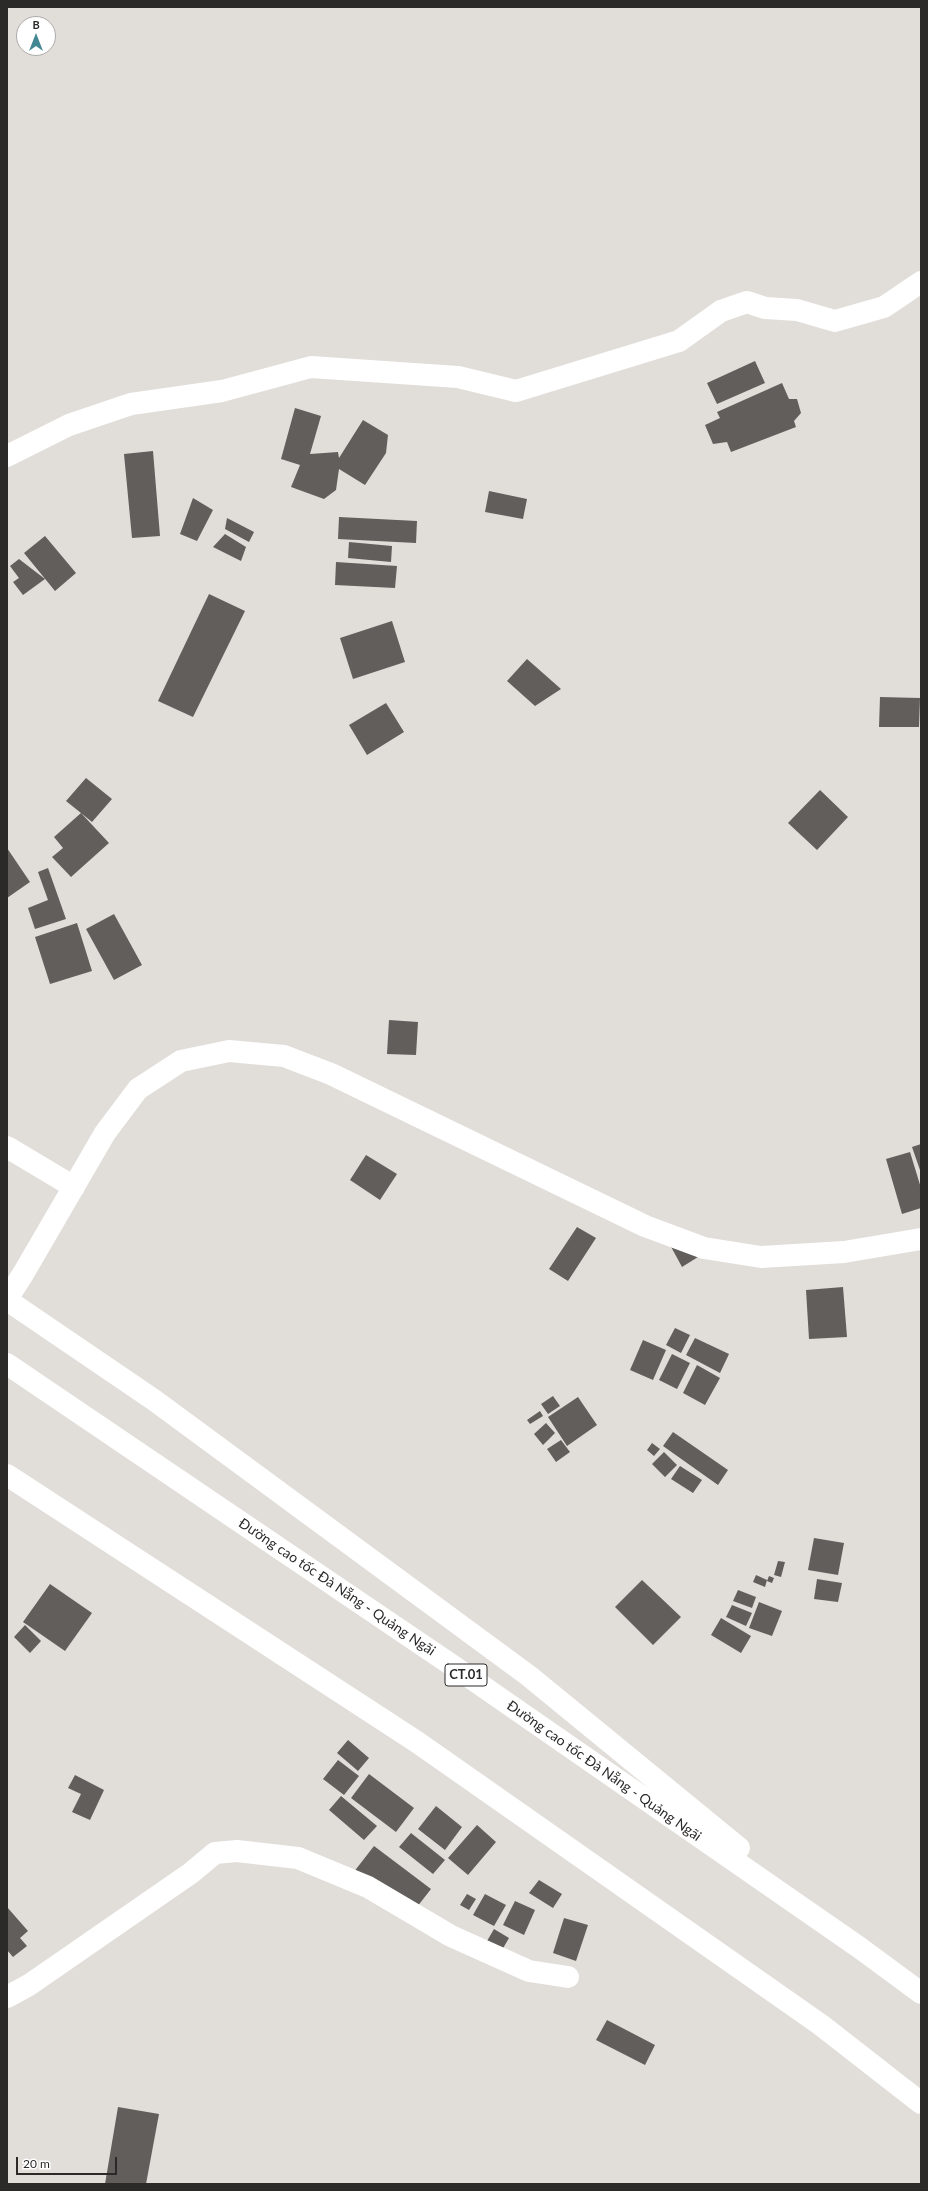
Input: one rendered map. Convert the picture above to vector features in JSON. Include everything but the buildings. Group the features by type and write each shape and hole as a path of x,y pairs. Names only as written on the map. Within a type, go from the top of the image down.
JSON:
{"main road":[{"path":"7,456 69,425 131,404 222,391 311,366 458,377 516,391 679,341 721,311 747,302 764,308 797,310 835,321 884,307 921,282"},
{"path":"860,1948 529,1676 154,1400 7,1300 105,1133 138,1089 181,1061 229,1051 284,1056 331,1074 645,1226 704,1248 761,1257 844,1252 921,1239"},
{"path":"7,1147 74,1187"},
{"name":"Đường cao tốc Đà Nẵng - Quảng Ngãi","path":"7,1364 455,1668 860,1948 921,1993"},
{"path":"7,1475 417,1742 821,2025 921,2103"},
{"path":"7,1998 29,1985 191,1873 215,1853 238,1851 298,1858 368,1887 451,1936 529,1970 568,1977"}]}
